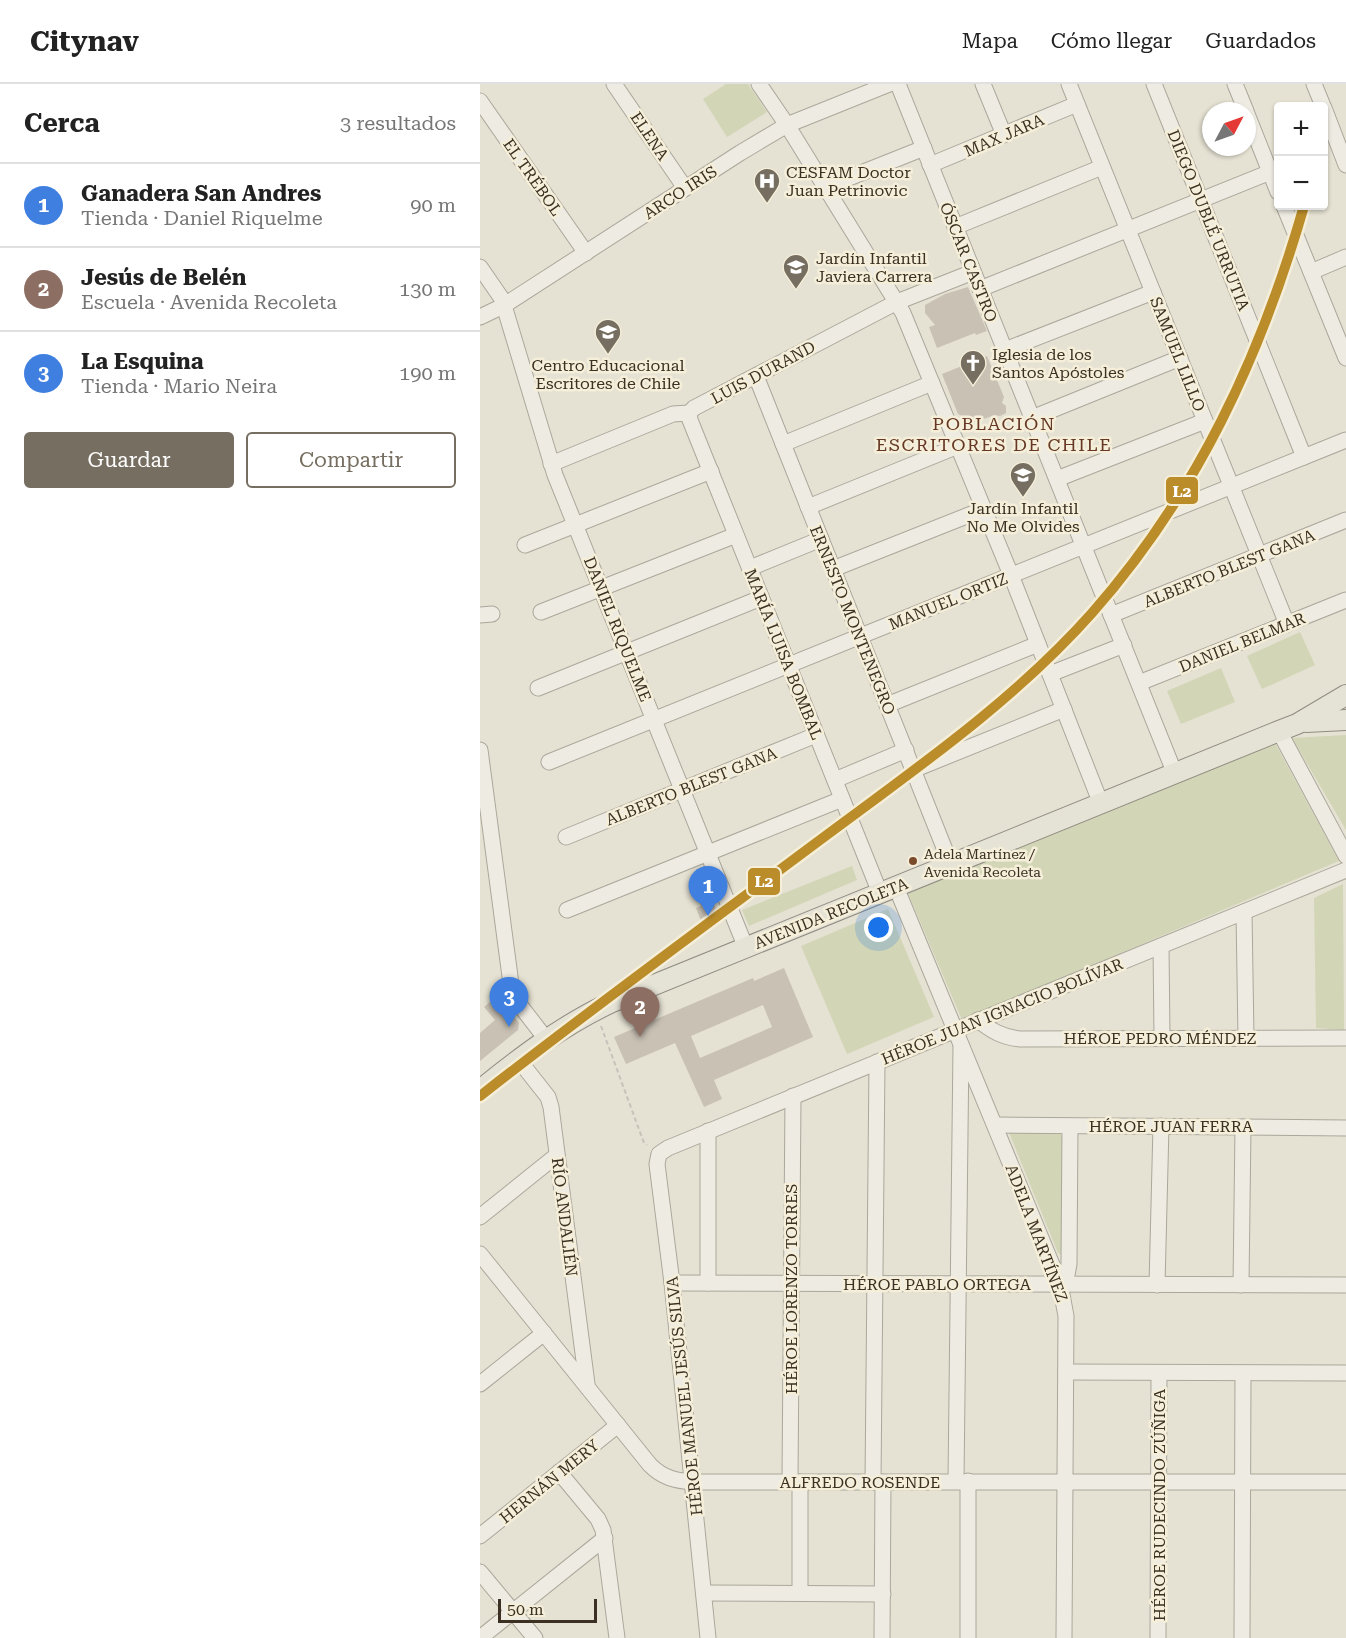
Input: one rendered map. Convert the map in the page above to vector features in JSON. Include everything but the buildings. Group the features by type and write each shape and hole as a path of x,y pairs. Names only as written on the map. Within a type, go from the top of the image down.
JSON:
{"main road":[{"name":"AVENIDA RECOLETA","path":"480,1090 546,1039 595,1010 1288,727 1346,695"},
{"name":"AVENIDA RECOLETA","path":"1288,727 1346,720"}],"street":[{"name":"ELENA","path":"614,84 685,188"},
{"path":"759,84 897,302 1011,575 1101,804"},
{"name":"ARCO IRIS","path":"480,317 503,306 787,125 889,84"},
{"name":"ÓSCAR CASTRO","path":"898,84 1175,774"},
{"path":"983,84 1004,135"},
{"name":"SAMUEL LILLO","path":"1069,84 1287,624"},
{"name":"DIEGO DUBLÉ URRUTIA","path":"1154,84 1304,457"},
{"path":"1235,84 1242,102"},
{"path":"1314,84 1321,102"},
{"name":"EL TRÉBOL","path":"480,101 586,253"},
{"name":"MAX JARA","path":"930,165 1077,104"},
{"path":"1328,120 1346,165"},
{"path":"1256,132 1274,168"},
{"path":"1328,149 1338,145"},
{"path":"826,187 924,148"},
{"path":"955,226 1102,166"},
{"path":"980,289 1274,170"},
{"path":"1286,210 1346,358"},
{"path":"1311,272 1346,257"},
{"name":"DANIEL RIQUELME","path":"480,267 499,294 551,464 746,948"},
{"name":"LUIS DURAND","path":"551,464 673,414 689,413 694,408 897,302 973,272"},
{"path":"1005,350 1153,292"},
{"path":"1032,417 1180,358"},
{"name":"ERNESTO MONTENEGRO","path":"756,376 951,865"},
{"path":"783,444 932,383"},
{"name":"MARÍA LUISA BOMBAL","path":"689,413 842,799 888,890"},
{"path":"1057,479 1205,421"},
{"name":"MANUEL ORTIZ","path":"549,762 1346,440"},
{"path":"808,507 958,446"},
{"path":"525,545 711,471"},
{"path":"833,569 984,509"},
{"name":"ALBERTO BLEST GANA","path":"1111,615 1346,520"},
{"path":"541,612 736,535"},
{"path":"750,568 821,539"},
{"path":"538,688 761,598"},
{"name":"DANIEL BELMAR","path":"1139,683 1346,600"},
{"path":"887,705 1038,644"},
{"path":"1050,674 1124,645"},
{"path":"913,770 1064,709"},
{"path":"1288,727 1346,856"},
{"name":"ALBERTO BLEST GANA","path":"566,837 816,735"},
{"path":"480,750 511,984 519,1004 546,1039"},
{"path":"835,780 906,750"},
{"path":"567,910 842,799"},
{"name":"HÉROE JUAN IGNACIO BOLÍVAR","path":"659,1154 708,1131 877,1062 958,1035 978,1020 1346,870"},
{"name":"ADELA MARTÍNEZ","path":"888,890 958,1035 1060,1284 1066,1316 1065,1638"},
{"path":"1244,912 1246,1038"},
{"path":"1161,946 1162,1038"},
{"name":"HÉROE PEDRO MÉNDEZ","path":"978,1020 994,1033 1020,1039 1346,1038"},
{"path":"958,1035 958,1284 968,1638"},
{"name":"RÍO ANDALIÉN","path":"518,1059 550,1102 586,1384"},
{"path":"877,1062 875,1284 878,1482 883,1594 882,1638"},
{"name":"HÉROE LORENZO TORRES","path":"793,1096 792,1283 795,1482 800,1593"},
{"name":"HÉROE JUAN FERRA","path":"995,1125 1346,1128"},
{"path":"1060,1284 1067,1275 1069,1264 1070,1126"},
{"path":"1157,1285 1161,1126"},
{"path":"1241,1285 1243,1127"},
{"path":"708,1131 708,1283"},
{"name":"HÉROE MANUEL JESÚS SILVA","path":"659,1154 657,1164 672,1283 708,1638"},
{"path":"480,1217 557,1155"},
{"name":"ALFREDO ROSENDE","path":"480,1254 656,1471 670,1479 693,1482 1346,1482"},
{"name":"HÉROE PABLO ORTEGA","path":"672,1283 1346,1286"},
{"path":"480,1384 544,1333"},
{"path":"1066,1372 1346,1373"},
{"name":"HÉROE RUDECINDO ZÚÑIGA","path":"1158,1638 1159,1372"},
{"path":"1242,1638 1243,1373"},
{"name":"HERNÁN MERY","path":"480,1536 618,1425"},
{"path":"559,1472 598,1519 605,1538 617,1638"},
{"path":"480,1638 605,1538"},
{"path":"480,1572 535,1638"},
{"path":"704,1593 883,1594"}],"path":[{"path":"595,1010 644,1143 659,1154"}],"green space":[{"path":"726,84 748,84 767,112 727,137 703,99"},
{"path":"1300,632 1315,665 1262,689 1247,656"},
{"path":"1221,668 1235,702 1181,724 1167,691"},
{"path":"1346,735 1346,830 1292,738"},
{"path":"1275,743 1339,861 962,1020 907,891"},
{"path":"852,866 857,880 749,926 742,910"},
{"path":"1343,884 1344,1030 1316,1028 1314,898"},
{"path":"888,909 934,1017 847,1054 801,946"},
{"path":"1008,1130 1060,1134 1065,1139 1064,1257 1058,1253"}],"transit line":[{"name":"L2","path":"480,1096 962,733 1030,676 1092,613 1163,520 1194,471 1221,421 1268,316 1303,210"}],"place":[{"name":"CESFAM Doctor Juan Petrinovic","path":"767,204"},
{"name":"Jardín Infantil Javiera Carrera","path":"796,290"},
{"name":"Centro Educacional Escritores de Chile","path":"608,355"},
{"name":"Iglesia de los Santos Apóstoles","path":"973,386"},
{"name":"Jardín Infantil No Me Olvides","path":"1023,498"},
{"name":"Adela Martínez / Avenida Recoleta","path":"913,861"},
{"name":"Ganadera San Andres","path":"708,916"},
{"name":"La Esquina","path":"509,1027"},
{"name":"Jesús de Belén","path":"640,1037"}],"district":[{"name":"POBLACIÓN ESCRITORES DE CHILE","path":"994,434"}]}
